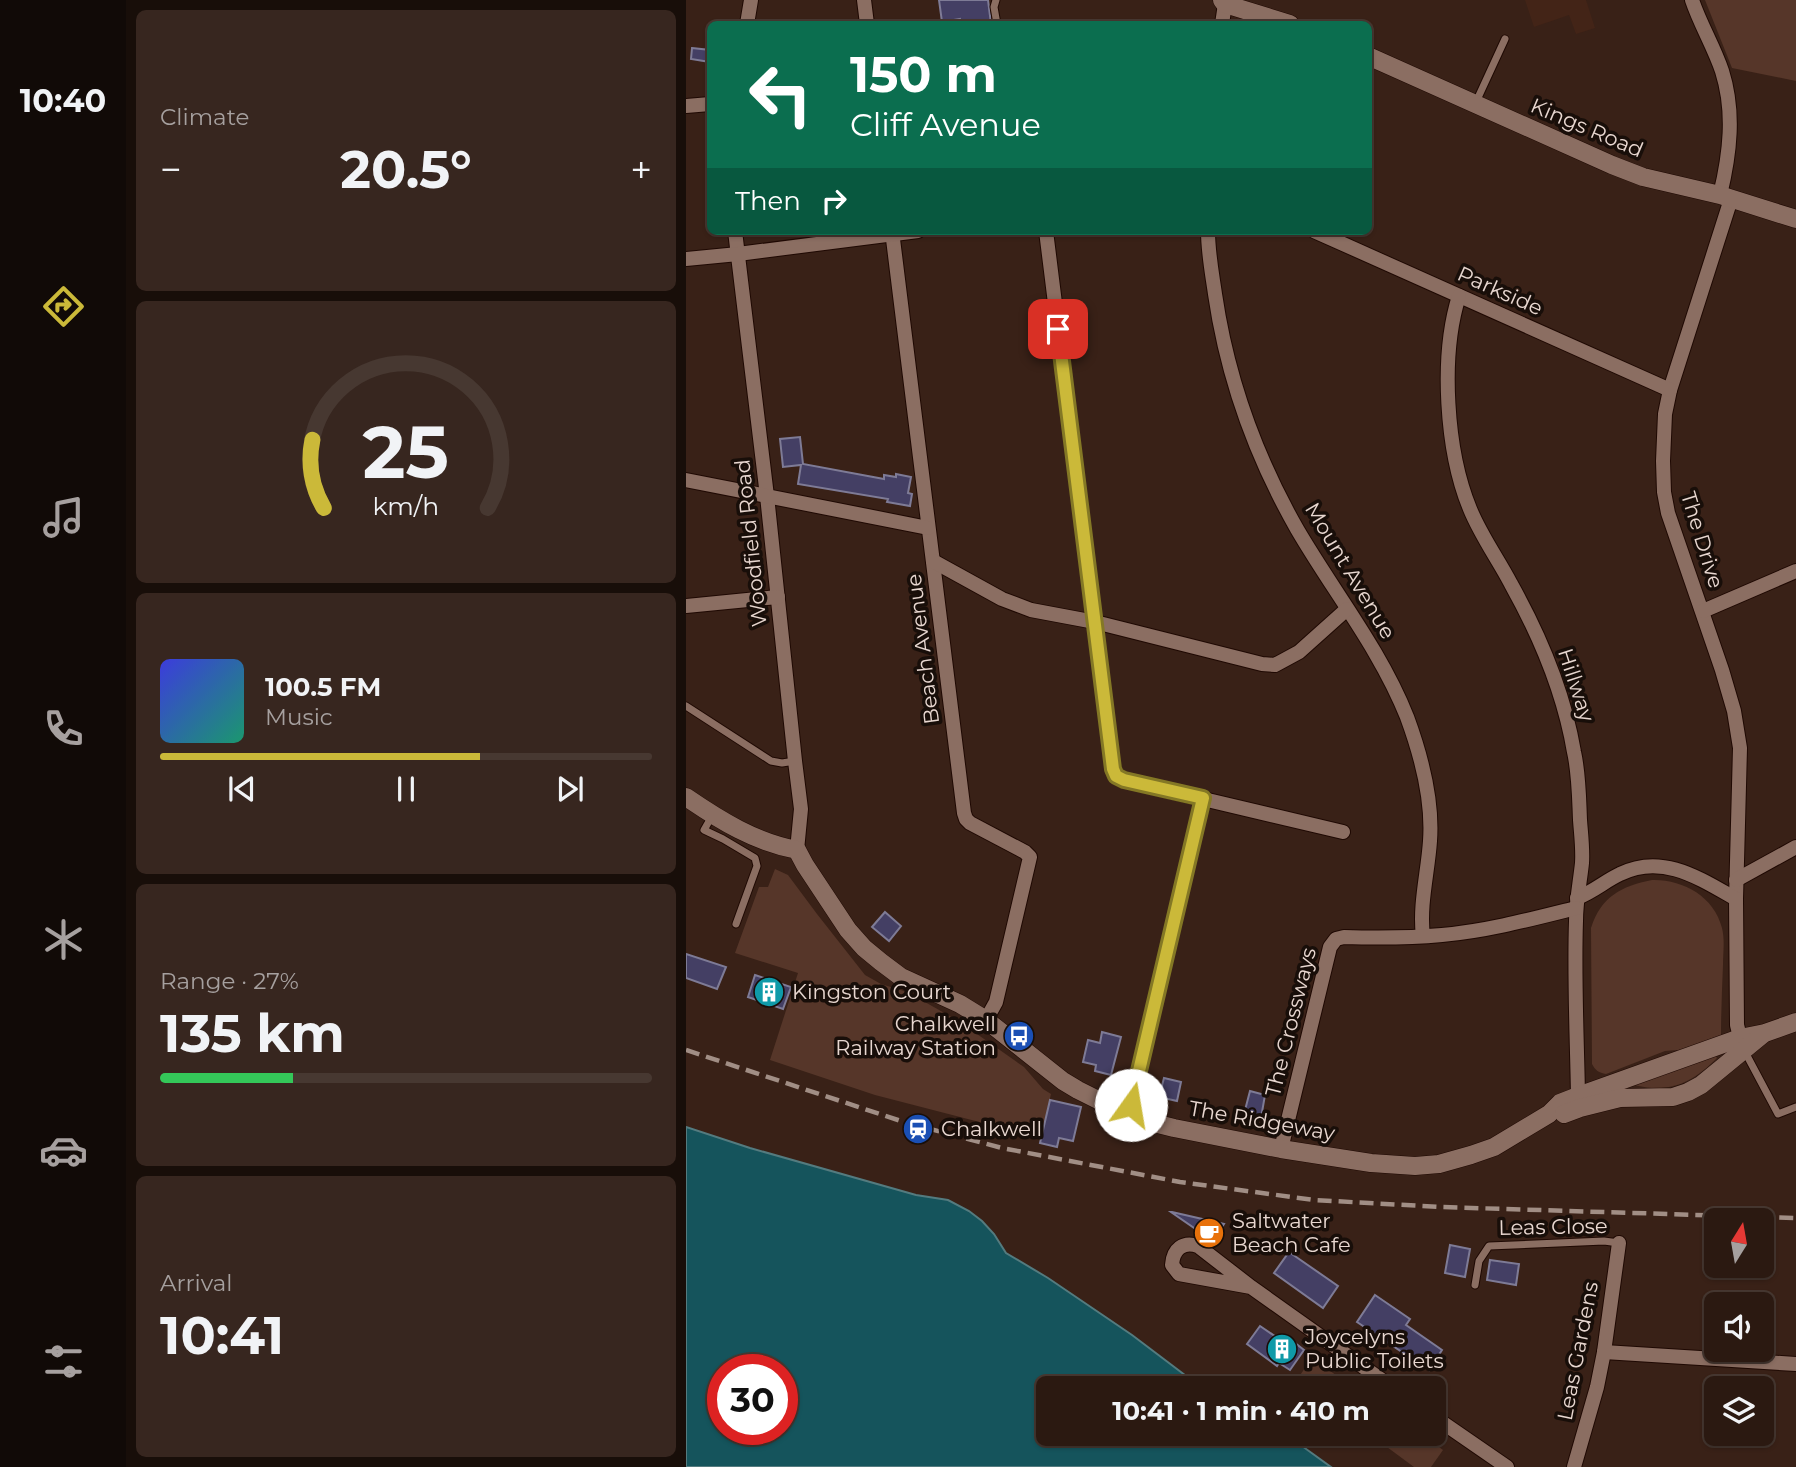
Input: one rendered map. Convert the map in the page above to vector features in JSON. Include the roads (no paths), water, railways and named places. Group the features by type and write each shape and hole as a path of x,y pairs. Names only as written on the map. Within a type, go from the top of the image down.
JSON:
{"street":[{"path":"748,21 751,0"},
{"path":"864,0 867,21"},
{"name":"The Drive","path":"1692,0 1722,72 1730,106 1730,134 1725,197 1665,414 1664,492 1668,513 1703,611 1734,711 1740,748 1735,899 1737,1025 1742,1044"},
{"path":"1222,21 1224,2 1281,21"},
{"name":"Kings Road","path":"1372,58 1643,177 1725,197 1796,219"},
{"path":"686,106 707,104"},
{"name":"Woodfield Road","path":"736,235 802,809 797,850"},
{"path":"686,259 871,235"},
{"name":"Beach Avenue","path":"892,235 966,819 1030,857 996,1002 986,1020"},
{"path":"1047,235 1116,776 1343,832"},
{"name":"Mount Avenue","path":"1208,235 1220,327 1238,396 1266,470 1297,528 1394,686 1423,765 1430,822 1423,936"},
{"name":"Parkside","path":"1323,235 1670,390"},
{"name":"Hillway","path":"1459,296 1453,314 1447,380 1449,420 1456,460 1469,508 1534,625 1553,675 1575,752 1582,860 1574,976 1579,1102"},
{"path":"686,480 928,528"},
{"path":"933,561 1002,599 1031,610 1095,622 1262,664 1275,665 1299,652 1347,610"},
{"path":"1703,611 1796,571"},
{"path":"686,606 778,597"},
{"path":"686,797 712,815 756,838 797,850"},
{"path":"1128,1115 1203,798"},
{"path":"1736,880 1796,847"},
{"name":"The Ridgeway","path":"797,850 848,930 864,948 901,977 960,1004 986,1020 1078,1090 1128,1115 1174,1128 1281,1149 1396,1166 1439,1164 1494,1147 1549,1114 1560,1103 1673,1097 1688,1092 1701,1085 1742,1044"},
{"name":"The Crossways","path":"1281,1149 1330,947 1336,939 1423,936 1476,930 1577,903 1622,873 1637,868 1664,866 1695,875 1735,899"},
{"name":"The Ridgeway","path":"1579,1102 1796,1022"},
{"name":"Leas Gardens","path":"1574,1467 1597,1387 1619,1243"},
{"path":"1251,1287 1179,1274 1172,1265 1175,1252 1187,1244 1198,1246 1376,1376"},
{"path":"1604,1352 1796,1364"},
{"path":"1446,1425 1507,1467"}],"lane":[{"path":"996,0 994,8 996,21"},
{"path":"1475,105 1505,39"},
{"path":"686,706 771,761 795,761"},
{"path":"712,815 704,830 755,859 757,866 736,924"},
{"path":"1742,1044 1779,1114 1796,1107"},
{"name":"Leas Close","path":"1475,1285 1479,1261 1489,1246 1604,1241 1619,1243"}],"water":[{"path":"686,1127 916,1195 948,1200 982,1221 1006,1253 1132,1335 1186,1376 1036,1376 1036,1446 1302,1446 1331,1467 686,1467"}],"railway":[{"path":"686,1050 904,1122 1002,1148 1180,1182 1314,1200 1441,1207 1796,1218"}],"place":[{"name":"Kingston Court","path":"769,992"},
{"name":"Chalkwell Railway Station","path":"1019,1036"},
{"name":"Chalkwell","path":"918,1129"},
{"name":"Saltwater Beach Cafe","path":"1209,1233"},
{"name":"Joycelyns Public Toilets","path":"1282,1349"}]}
